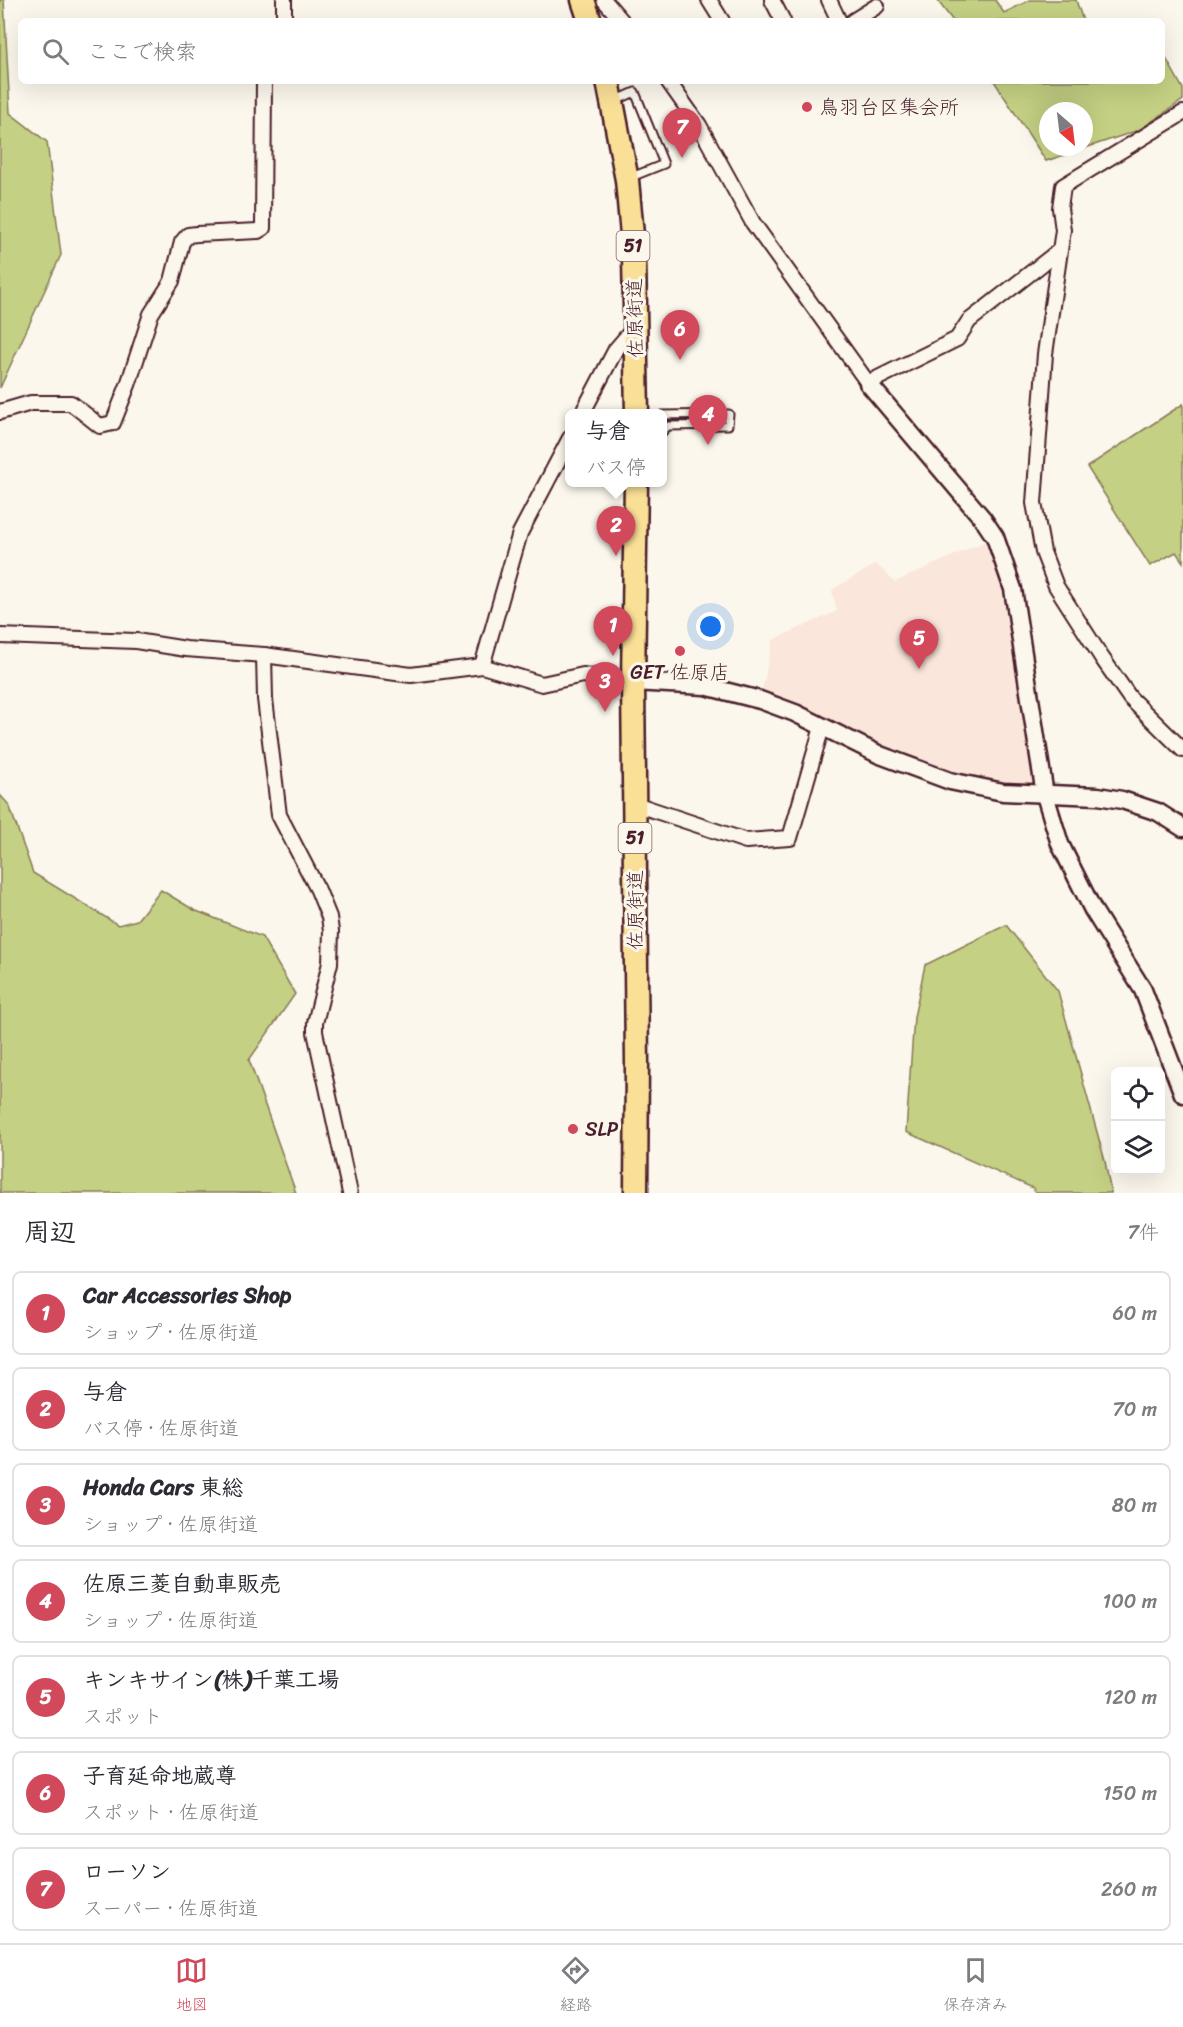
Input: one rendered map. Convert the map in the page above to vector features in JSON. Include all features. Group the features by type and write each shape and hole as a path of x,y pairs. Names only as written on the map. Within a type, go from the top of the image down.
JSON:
{"highway":[{"path":"583,0 589,18"},
{"name":"佐原街道","path":"610,92 627,180 634,257 637,409"},
{"name":"佐原街道","path":"636,487 633,682 636,1193"}],"street":[{"path":"284,18 285,0"},
{"path":"604,0 619,18"},
{"path":"709,0 720,18"},
{"path":"772,0 781,18"},
{"path":"829,0 838,18"},
{"path":"858,18 877,6"},
{"path":"0,412 31,403 71,403 100,426 113,423 151,315 172,281 182,242 188,236 197,234 258,231 262,228 264,84"},
{"path":"670,84 699,125 753,223 868,383 983,519 994,537 1013,589 1045,795 1060,844 1093,910 1143,990 1155,1016 1183,1094"},
{"path":"1183,113 1063,186 1059,208 1063,230 1045,354 1034,503 1043,552 1056,586 1130,698 1183,750"},
{"path":"868,383 957,339 969,321 1060,250"},
{"path":"585,409 616,349 634,328"},
{"path":"482,666 520,533 565,448"},
{"path":"0,636 136,641 186,649 264,655 411,675 482,666 542,684 583,675 633,682 705,686 777,705 880,755 950,781 1003,792 1098,796 1122,800 1158,812 1183,828"},
{"path":"264,655 265,699 279,815 318,890 329,917 332,947 315,1032 350,1193"},
{"path":"634,804 746,841 790,838 822,727"}],"lane":[{"path":"610,92 635,92 664,164 627,180"},
{"path":"667,415 729,414 728,425 667,427"}],"shaded area":[{"path":"995,537 1045,795 985,789 760,700 773,640 837,611 832,590 876,564 895,582"}],"green space":[{"path":"0,0 4,0 10,113 47,142 61,255 0,388"},
{"path":"937,0 995,0 1004,13 1030,0 1076,0 1082,18 951,18"},
{"path":"1165,56 1183,89 1183,100 1139,130 1093,145 1093,102 1039,102 1039,150 996,84 1165,84"},
{"path":"1043,156 1061,156 1046,161"},
{"path":"1183,404 1183,562 1176,552 1150,566 1087,467"},
{"path":"0,795 9,805 33,873 118,925 137,920 161,890 194,910 262,937 295,994 249,1060 296,1193 0,1193"},
{"path":"1006,925 1058,991 1105,1161 1111,1193 1035,1193 1033,1188 906,1132 914,1017 925,965"}],"place":[{"name":"鳥羽台区集会所","path":"807,107"},
{"name":"ローソン","path":"682,158"},
{"name":"子育延命地蔵尊","path":"680,360"},
{"name":"佐原三菱自動車販売","path":"708,445"},
{"name":"与倉","path":"616,556"},
{"name":"GET 佐原店","path":"680,651"},
{"name":"Car Accessories Shop","path":"613,656"},
{"name":"キンキサイン(株)千葉工場","path":"919,669"},
{"name":"Honda Cars 東総","path":"605,712"},
{"name":"SLP","path":"573,1129"}]}
